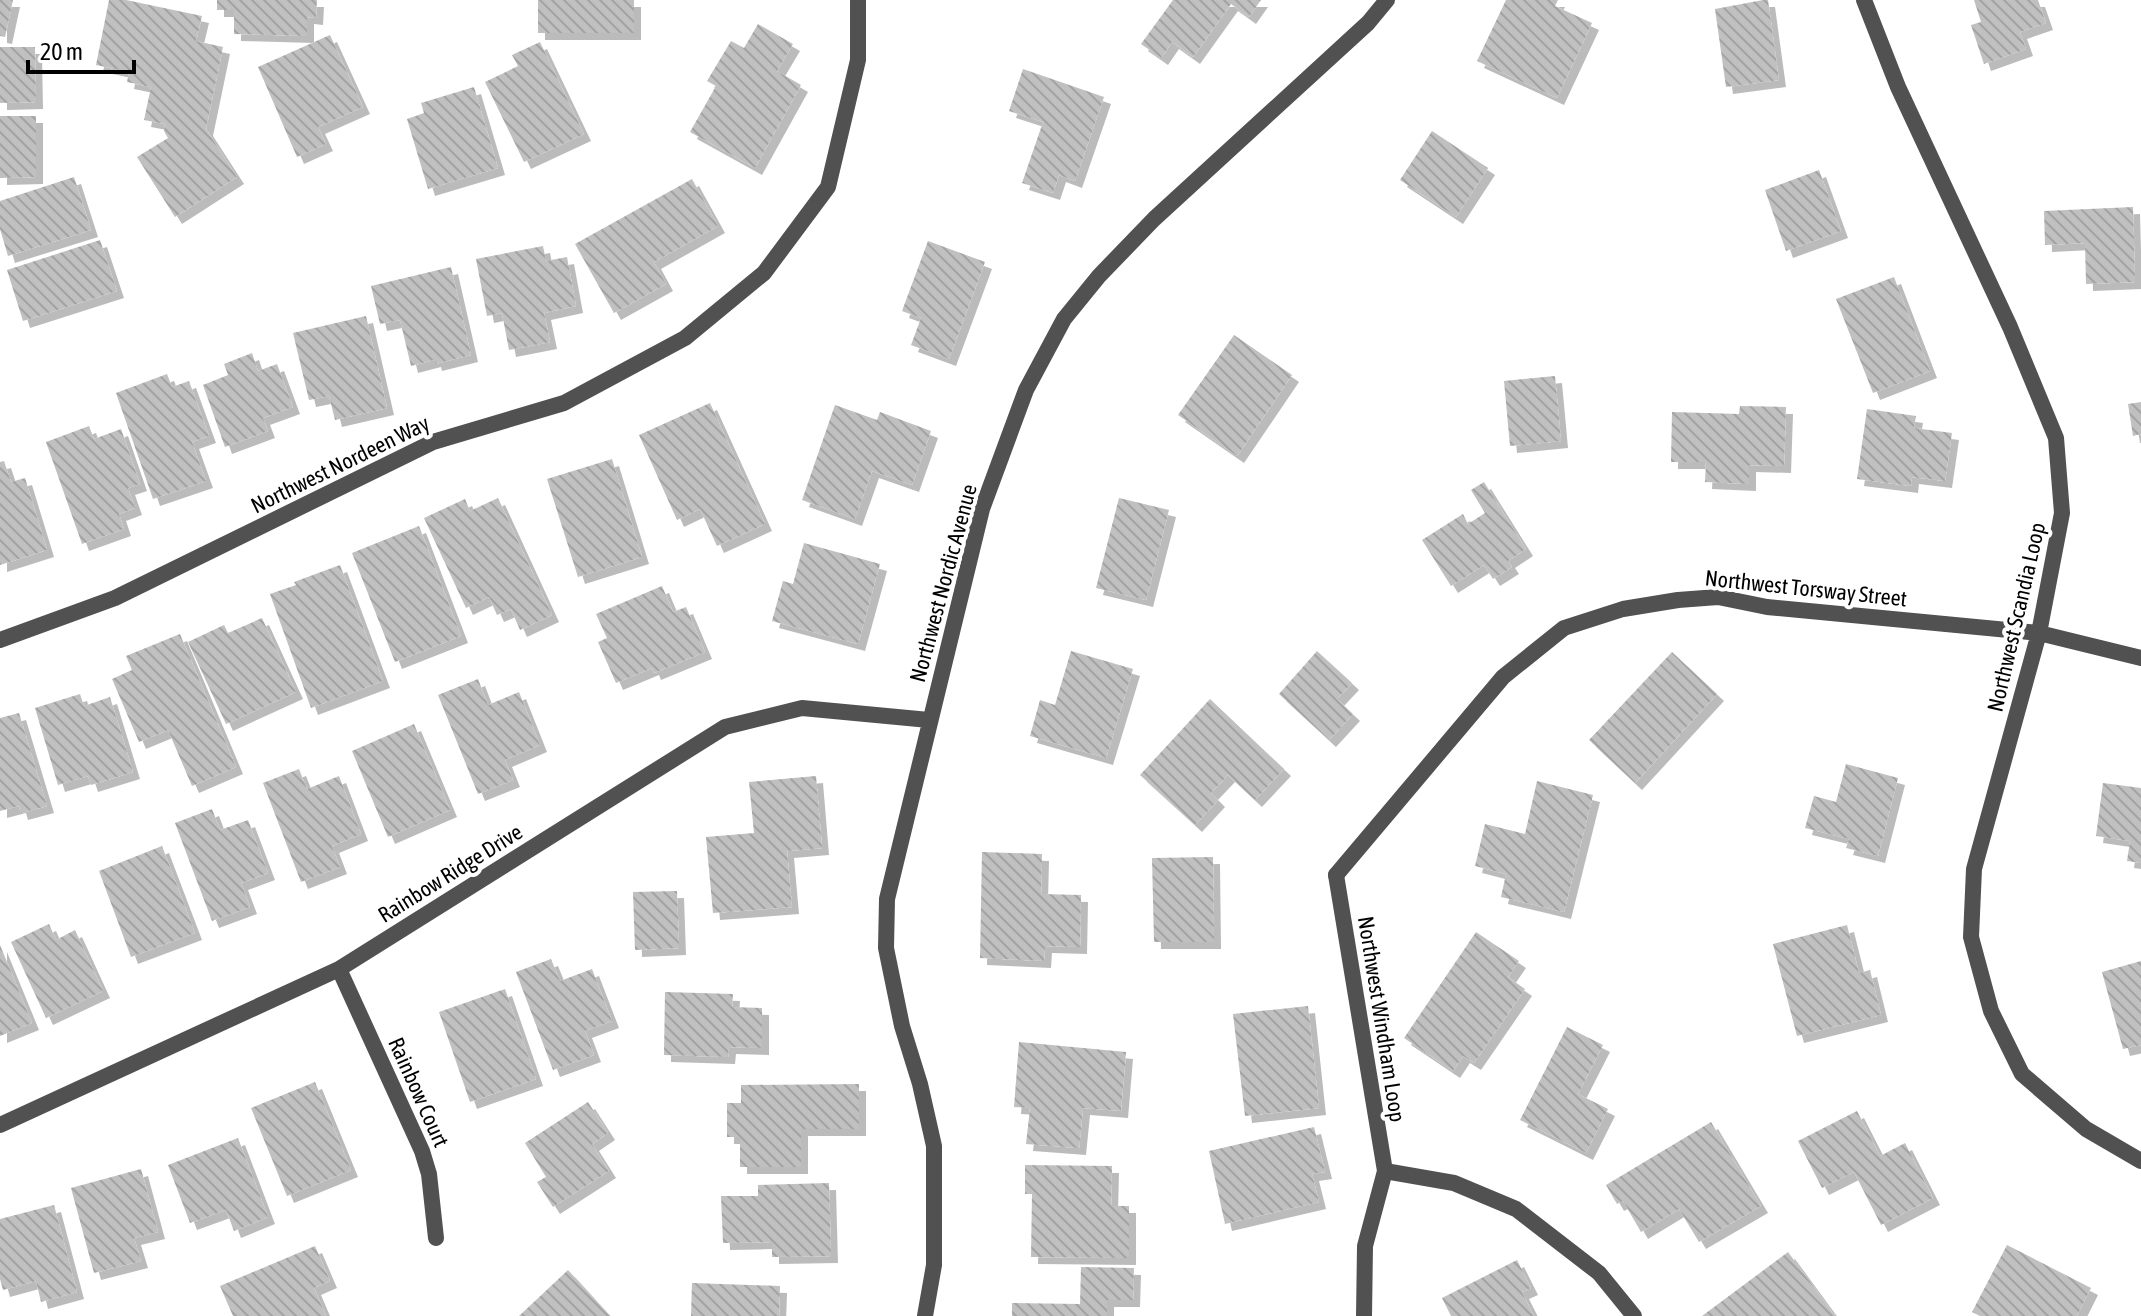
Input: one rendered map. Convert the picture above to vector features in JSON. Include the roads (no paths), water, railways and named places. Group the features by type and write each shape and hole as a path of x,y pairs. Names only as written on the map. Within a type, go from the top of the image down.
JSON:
{"street":[{"name":"Northwest Nordeen Way","path":"0,640 115,598 433,442 564,403 685,338 764,273 828,187 858,60 858,0"},
{"name":"Northwest Nordic Avenue","path":"925,1316 934,1265 934,1146 920,1084 902,1026 886,948 887,899 982,509 1026,390 1064,319 1099,276 1154,219 1368,23 1387,0"},
{"name":"Northwest Scandia Loop","path":"1864,0 1898,87 2010,327 2056,438 2062,513 2039,633 1974,869 1971,937 1991,1011 2022,1074 2086,1129 2141,1161"},
{"name":"Northwest Torsway Street","path":"1336,875 1503,677 1564,628 1623,609 1718,597 1767,607 2039,633 2141,658"},
{"name":"Rainbow Ridge Drive","path":"0,1125 339,969 725,727 802,708 929,720"},
{"name":"Northwest Windham Loop","path":"1336,875 1385,1171 1365,1246 1364,1316"},
{"name":"Rainbow Court","path":"339,969 422,1151 429,1174 436,1238"},
{"path":"1385,1171 1454,1183 1516,1209 1599,1273 1634,1316"}]}
